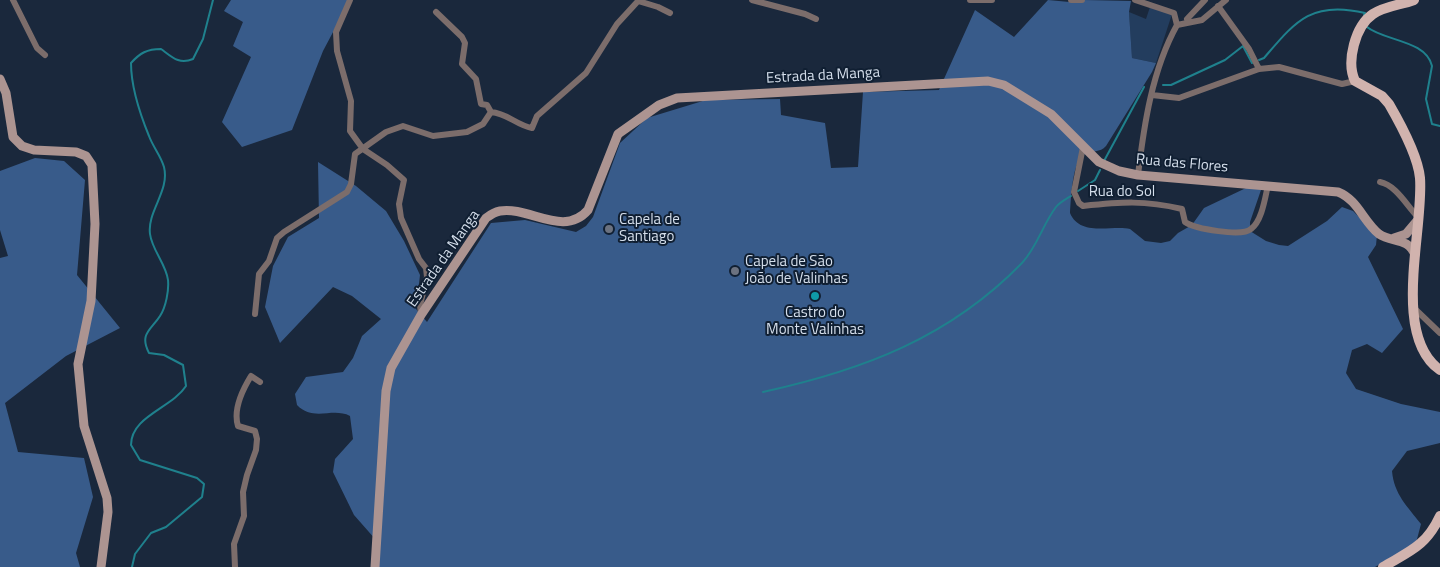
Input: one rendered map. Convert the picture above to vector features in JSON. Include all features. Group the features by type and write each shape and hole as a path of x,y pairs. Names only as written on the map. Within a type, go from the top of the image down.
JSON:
{"main road":[{"path":"1414,0 1372,14 1366,21 1352,51 1350,62 1354,81 1382,96 1396,115 1417,165 1420,178 1418,219 1409,239 1415,255 1414,308 1424,352 1429,362 1440,370"},
{"path":"1383,567 1418,547 1428,537 1440,516"}],"street":[{"path":"13,0 34,41 45,55"},
{"path":"350,0 336,32 337,51 351,101 350,131 363,149 404,180 399,204 401,218 419,259 426,268 427,276 420,305 421,315"},
{"path":"752,0 805,14 816,19"},
{"path":"970,0 992,0"},
{"path":"1071,0 1082,0"},
{"path":"1135,0 1174,13 1177,25 1166,45 1152,95 1138,175"},
{"path":"1187,19 1205,0"},
{"path":"1177,25 1202,20 1226,0"},
{"path":"491,112 502,113 524,126 532,128 537,116 586,73 616,24 638,1 670,13"},
{"path":"1218,6 1249,49 1259,69"},
{"path":"436,12 462,37 465,44 462,64 476,79 481,104 488,105 491,112"},
{"path":"1152,95 1179,98 1259,69 1279,67 1342,84 1354,81"},
{"path":"0,79 6,93 13,137 22,146 34,150 76,152 86,156 92,165 95,224 91,301 78,364 84,426 107,498 108,512 101,567"},
{"name":"Rua das Flores","path":"919,84 988,80 1004,85 1050,114 1099,162 1120,171 1138,175 1338,192 1351,199 1380,234 1394,238 1409,239"},
{"name":"Estrada da Manga","path":"374,567 386,390 390,368 421,315 486,218 498,211 511,210 562,223 583,217 588,210 618,134 658,105 677,98 919,84"},
{"path":"255,314 259,274 269,261 277,238 347,192 352,184 355,154 386,132 403,126 433,136 467,132 483,124 491,112"},
{"name":"Rua do Sol","path":"1083,147 1074,192 1079,203 1083,206 1125,201 1159,204 1182,209 1185,222 1190,225 1216,231 1245,233 1253,228 1268,185"},
{"path":"1380,182 1386,183 1395,191 1418,219"},
{"path":"1414,308 1440,333"},
{"path":"235,567 234,544 244,516 243,498 245,483 258,439 255,431 238,426 237,415 241,393 251,376 260,382"}],"shaded area":[{"path":"231,0 350,0 323,51 292,130 242,147 222,122 251,57 233,46 243,22 224,11"},
{"path":"1048,0 1080,3 1084,0 1131,1 1129,12 1132,58 1156,63 1106,146 1101,150 1085,154 1077,164 1073,180 1070,213 1081,225 1089,228 1130,229 1145,241 1161,243 1170,241 1178,233 1192,225 1204,208 1246,188 1262,187 1250,222 1250,231 1266,241 1288,246 1327,221 1342,207 1353,211 1377,235 1376,245 1368,257 1403,329 1382,353 1367,344 1352,350 1346,373 1356,389 1401,404 1440,412 1440,443 1407,451 1392,471 1398,493 1421,524 1416,543 1375,567 377,567 376,540 354,515 333,472 335,459 353,439 350,416 337,413 310,413 297,405 295,394 306,377 343,372 353,358 362,336 381,319 352,296 333,287 280,343 265,307 273,266 288,237 319,218 318,162 356,186 386,211 404,241 420,275 416,309 427,322 491,223 525,220 576,232 586,226 593,217 620,143 647,118 706,100 780,99 781,115 825,123 831,168 858,167 863,92 939,90 975,10 1014,37"},
{"path":"1150,7 1172,14 1156,63 1132,58 1129,12 1146,19"},
{"path":"35,158 64,161 85,180 77,275 120,328 66,356 5,403 18,452 84,458 93,497 76,553 80,567 0,567 0,258 8,256 0,230 0,171"}],"waterway":[{"path":"132,567 135,554 151,533 166,527 202,497 204,484 197,478 140,460 131,445 133,435 145,419 180,394 186,386 183,365 164,355 149,353 146,347 147,333 162,312 167,293 167,274 153,246 150,234 152,217 165,176 163,163 139,110 134,91 131,63 144,52 156,49 161,49 180,61 193,59 203,39 213,0"},
{"path":"1259,60 1264,58 1295,25 1317,12 1331,9 1365,13 1364,15"},
{"path":"1367,27 1374,32 1413,46 1428,57 1432,66 1426,99 1432,124 1440,126"},
{"path":"1163,85 1171,85 1225,60 1243,46 1252,63"},
{"path":"1104,161 1144,87"},
{"path":"1078,191 1095,180 1100,170"},
{"path":"763,392 835,373 870,361 903,347 965,312 1022,263 1032,250 1056,207 1071,196"}],"place":[{"name":"Capela de Santiago","path":"609,229"},
{"name":"Capela de São João de Valinhas","path":"735,271"},
{"name":"Castro do Monte Valinhas","path":"815,296"}]}
